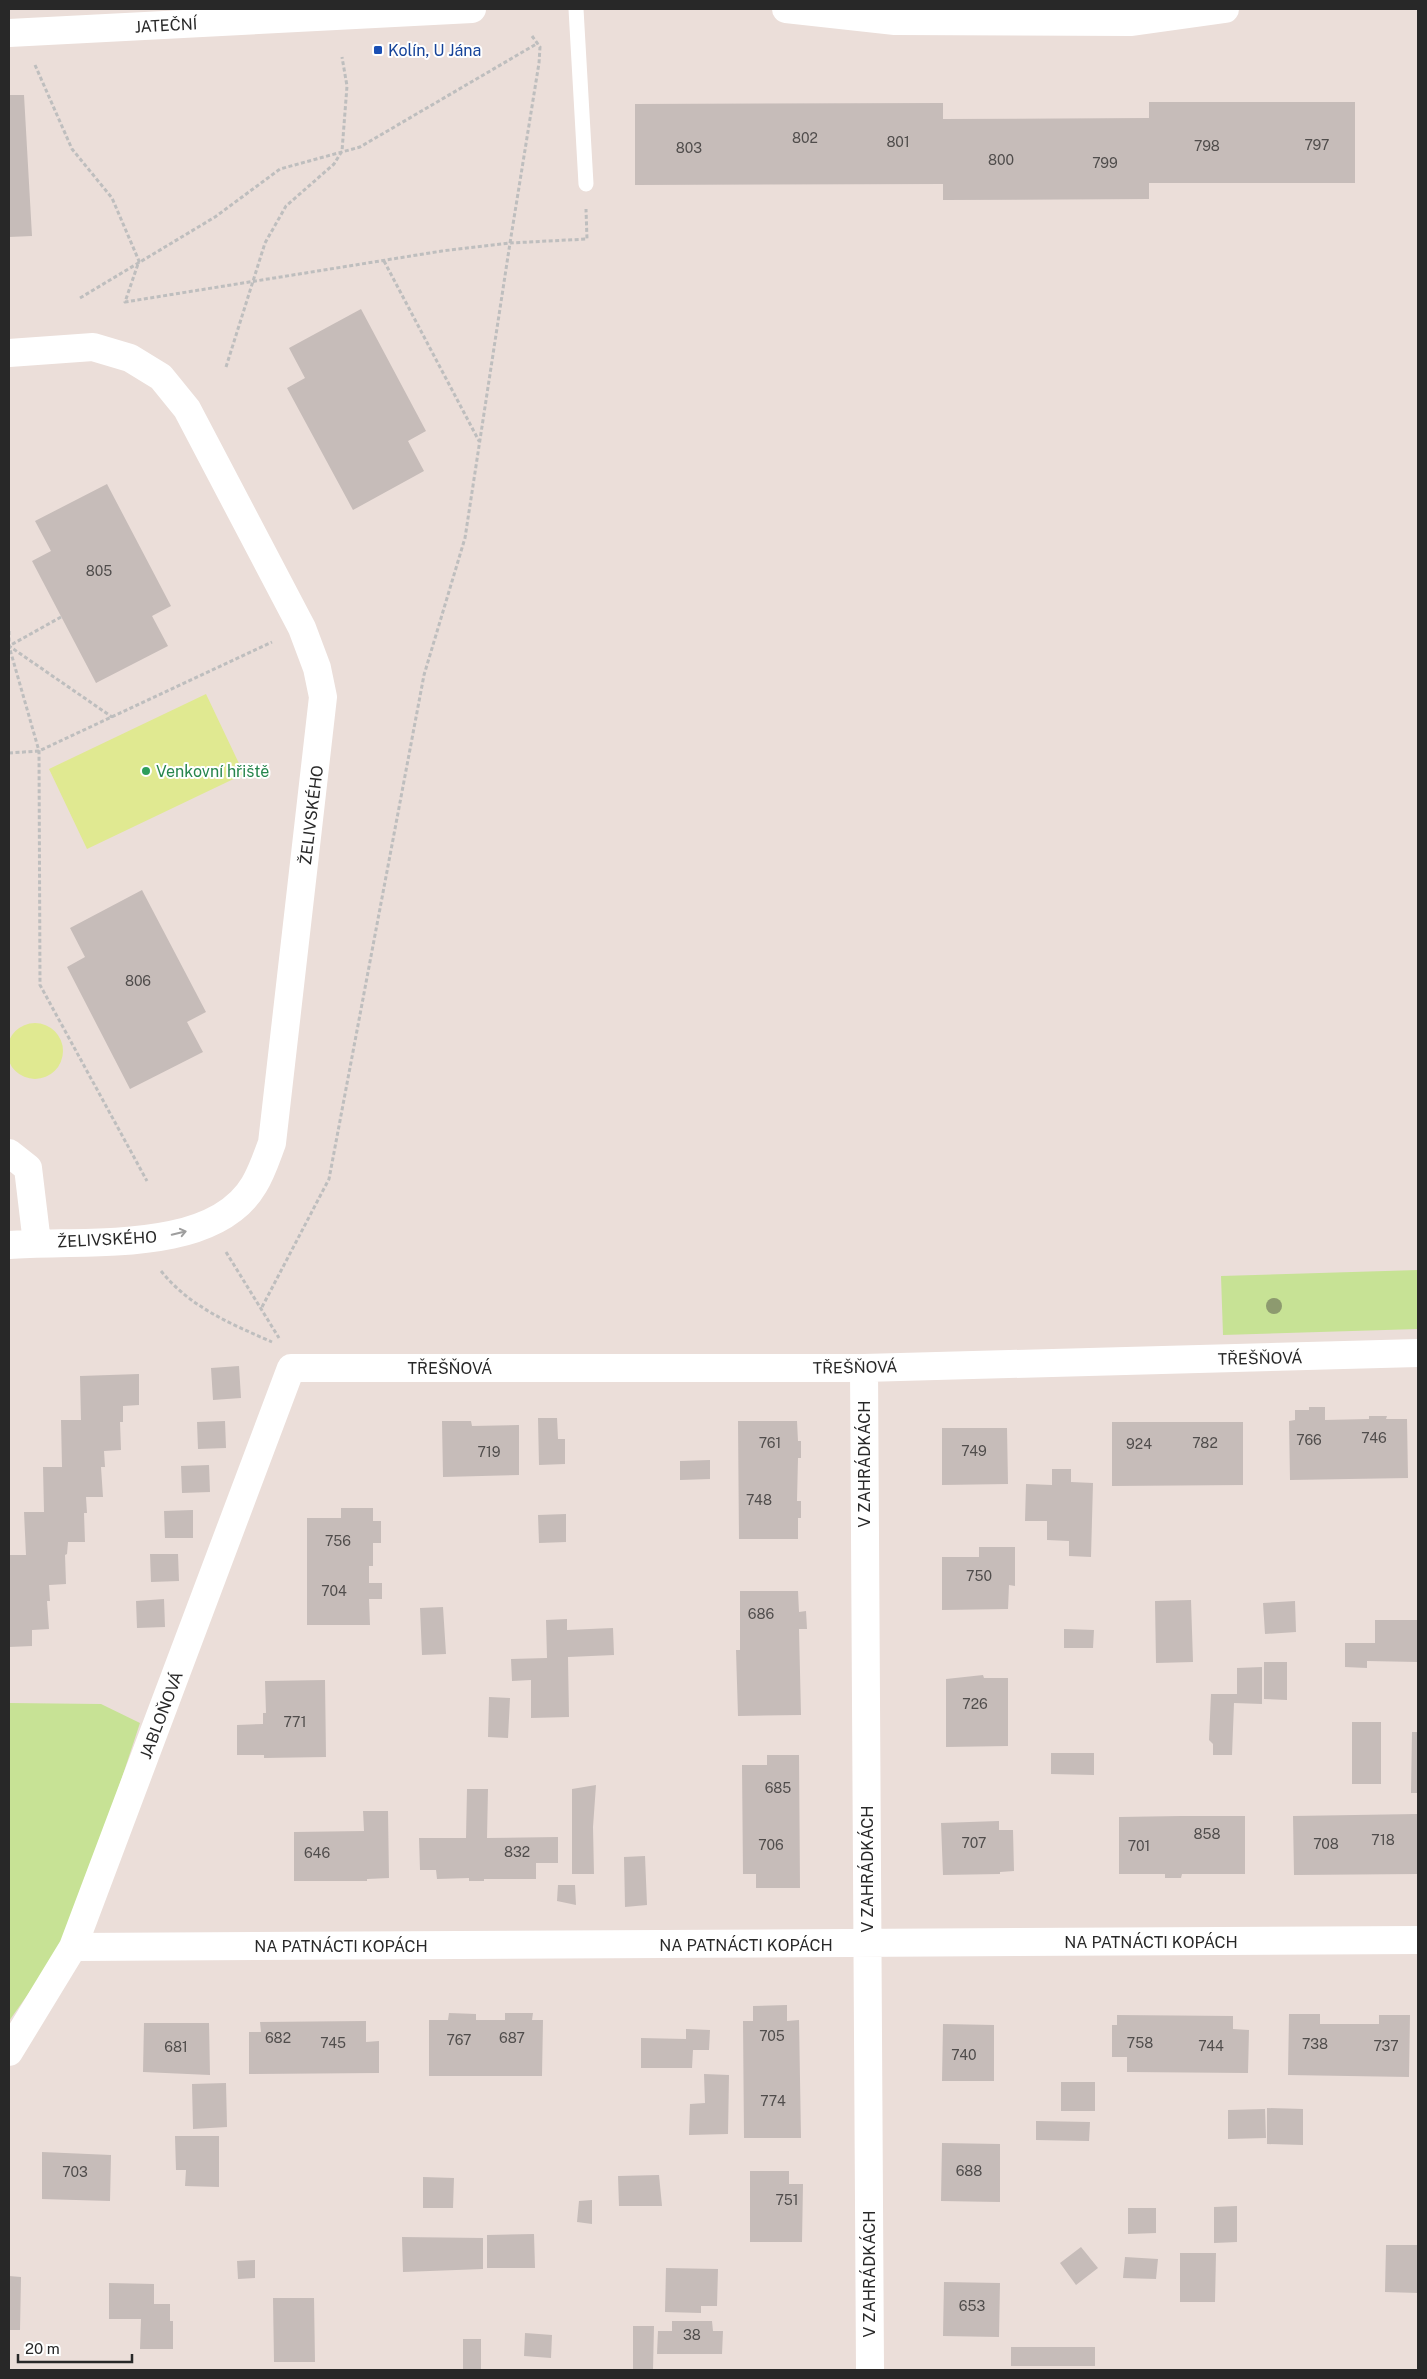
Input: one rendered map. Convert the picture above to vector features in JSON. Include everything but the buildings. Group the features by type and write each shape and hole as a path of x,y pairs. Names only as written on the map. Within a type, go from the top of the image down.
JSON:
{"street":[{"name":"JATEČNÍ","path":"9,33 472,9"},
{"path":"786,9 895,21 1132,22 1225,9"},
{"name":"ŽELIVSKÉHO","path":"9,353 93,347 130,358 161,377 187,409 302,628 317,668 323,697 272,1142 254,1185 232,1210 182,1233 136,1241 9,1245"},
{"path":"9,1153 28,1168 37,1243"},
{"name":"TŘEŠŇOVÁ","path":"288,1358 864,1368 1418,1353"},
{"name":"JABLOŇOVÁ","path":"9,2052 73,1947 288,1358"},
{"name":"V ZAHRÁDKÁCH","path":"864,1368 870,2370"},
{"name":"NA PATNÁCTI KOPÁCH","path":"73,1947 1418,1940"}],"lane":[{"path":"576,9 586,184"}],"path":[{"path":"262,1307 330,1179 424,676 465,538 539,63 540,50 538,42 532,36"},
{"path":"80,298 215,217 280,169 360,147 538,42"},
{"path":"226,367 265,243 286,206 334,164 342,151 347,86 342,57"},
{"path":"32,59 72,149 112,198 139,261 125,302 510,243 587,239 586,184"},
{"path":"384,261 480,442"},
{"path":"9,646 61,617"},
{"path":"9,753 39,751 302,628"},
{"path":"9,632 9,646 39,751 40,985 147,1181"},
{"path":"9,646 112,717"},
{"path":"207,1223 262,1307 288,1358"},
{"path":"136,1241 176,1289 223,1320 288,1358"}],"green space":[{"name":"Venkovní hřiště","path":"206,694 244,774 87,849 49,769"},
{"path":"30,1023 40,1023 55,1031 61,1040 63,1051 61,1062 55,1071 40,1079 30,1079 19,1074 12,1067 7,1056 7,1046 12,1035 19,1028"},
{"path":"1418,1270 1418,1329 1223,1335 1221,1276"},
{"path":"9,1703 101,1704 140,1723 70,1935 9,2021"}],"place":[{"name":"Kolín, U Jána","path":"378,50"},
{"name":"Venkovní hřiště","path":"146,771"}]}
